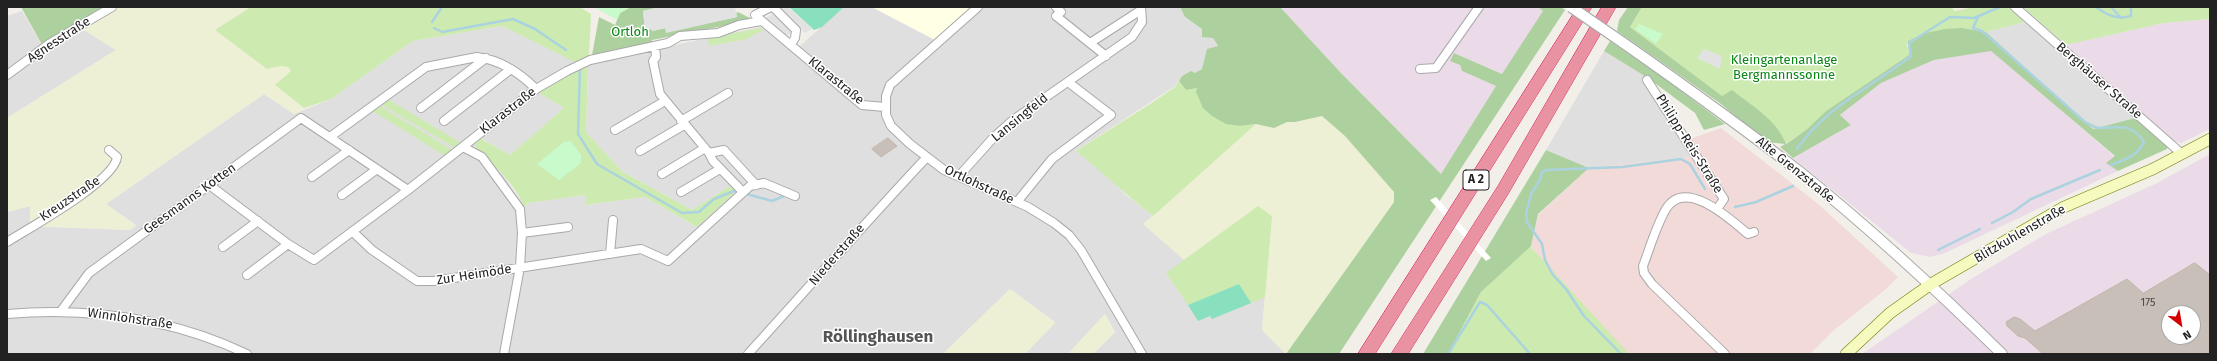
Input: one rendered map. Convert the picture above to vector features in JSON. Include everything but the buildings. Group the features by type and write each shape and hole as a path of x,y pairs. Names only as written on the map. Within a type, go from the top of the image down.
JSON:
{"highway":[{"name":"A 2","path":"1366,354 1585,7"},
{"name":"A 2","path":"1399,354 1503,190 1609,7"}],"main road":[{"name":"Blitzkuhlenstraße","path":"1846,354 1890,313 1930,284 2064,208 2182,154 2210,139"}],"street":[{"name":"Agnesstraße","path":"7,75 49,44 112,7"},
{"path":"761,21 755,15 772,7 796,30 795,38 791,44"},
{"name":"Ortlohstraße","path":"978,7 890,85 886,96 885,107 891,126 944,170 1017,202 1054,223 1069,235 1081,250 1142,354"},
{"path":"1056,7 1061,12 1056,16 1106,56"},
{"path":"1420,69 1436,68 1479,7"},
{"name":"Alte Grenzstraße","path":"1571,7 1771,150 1857,220 1930,284 2002,354"},
{"name":"Berghäuser Straße","path":"2015,7 2182,154"},
{"name":"Lansingfeld","path":"959,176 993,138 1013,120 1106,56 1134,34 1142,22 1141,9 1090,43"},
{"name":"Klarastraße","path":"208,184 288,244 314,260 408,190 536,89 567,71 590,60 668,43 673,39 700,33 707,36 727,31 734,27 761,21 786,43 791,44 862,105 885,107"},
{"path":"655,46 656,57 653,60 660,94 707,150 712,161 743,192"},
{"path":"330,137 426,67 477,57 486,58 495,60 524,76 536,89"},
{"path":"421,108 486,58"},
{"path":"444,121 512,69"},
{"name":"Philipp-Reis-Straße","path":"1647,80 1724,199 1717,209"},
{"path":"1017,202 1052,158 1111,115 1068,82"},
{"path":"640,151 728,94"},
{"path":"615,130 666,101"},
{"name":"Geesmanns Kotten","path":"61,311 89,273 208,184 301,118 408,190"},
{"path":"463,147 482,157 520,209 522,233 520,267 504,354"},
{"name":"Kreuzstraße","path":"7,242 94,185 115,167 117,157 108,150"},
{"path":"312,177 349,150"},
{"path":"662,174 707,150 724,150 756,185 764,183 795,196"},
{"name":"Niederstraße","path":"748,354 840,253 857,231 927,157"},
{"path":"342,195 377,169"},
{"path":"681,192 720,169"},
{"name":"Zur Heimöde","path":"353,232 372,250 417,282 434,281 641,249 668,261 743,192 750,186 756,185"},
{"name":"Philipp-Reis-Straße","path":"1725,354 1652,284 1644,273 1643,266 1666,209 1673,200 1686,198 1696,199 1708,203 1748,234 1754,232"},
{"path":"610,254 613,220"},
{"path":"223,246 258,221"},
{"path":"522,233 568,227"},
{"path":"247,275 288,244"},
{"name":"Winnlohstraße","path":"7,314 37,310 61,311 115,316 176,325 230,345 247,354"}],"shaded area":[{"path":"117,7 251,7 215,30 280,66 288,67 291,71 275,85 304,108 294,114 264,94 106,204 136,226 130,230 30,226 30,206 7,212 7,118 116,50 81,28"},
{"path":"660,7 735,7 737,17 666,33 665,28 652,31 651,29 645,30 643,11"},
{"path":"777,7 788,7 812,29 805,33"},
{"path":"844,7 872,7 937,41 976,7 1180,7 1185,17 1202,29 1202,33 1213,38 1218,46 1213,48 1202,69 1195,73 1182,76 1175,86 1076,151 1103,172 1126,195 1153,216 1143,224 1272,216 1262,330 1286,354 1093,354 1115,332 1105,314 1068,354 1025,354 1055,322 1010,289 943,354 7,354 7,212 30,206 30,226 130,230 136,225 106,204 264,94 294,114 331,99 413,41 502,26 580,63 588,63 761,27 793,52","holes":["588,64 586,132 623,172 692,210 730,186 697,227 645,197 586,205 586,195 528,203 523,208 522,202 503,175 475,149 476,143 481,138 510,155 565,108 540,93"]},
{"path":"872,7 976,7 937,41"},
{"path":"1280,7 1538,7 1544,11 1502,74 1454,53 1462,71 1496,86 1441,174 1341,73"},
{"path":"22,11 45,50 81,28 116,50 7,118 7,16"},
{"path":"775,13 794,31 783,38 764,19"},
{"path":"2210,19 2210,129 2181,143 2174,141 2160,131 2066,45 2164,23"},
{"path":"2025,22 2135,118 2093,129 1986,32"},
{"path":"1704,49 1722,56 1720,69 1697,58"},
{"path":"1991,50 2115,157 2107,163 2118,171 1945,253 1930,257 1911,253 1793,158 1851,125 1840,115 1881,83 1934,60"},
{"path":"1604,51 1648,78 1654,84 1701,156 1589,168 1546,150"},
{"path":"1322,116 1345,136 1385,180 1394,192 1394,202 1286,354 1262,330 1272,216 1258,207 1184,260 1143,224 1256,124 1274,128 1287,122 1295,122"},
{"path":"1721,128 1817,203 1898,277 1885,290 1834,330 1810,354 1610,354 1531,246 1538,215 1589,168 1700,156 1690,139"},
{"path":"2210,154 2210,354 1862,354 1971,279 2046,234 2157,183"},
{"path":"1010,289 1055,323 1025,354 943,354"},
{"path":"1105,314 1115,332 1093,354 1068,354"}],"green space":[{"path":"21,7 117,7 45,50"},
{"path":"251,7 580,7 591,14 589,56 575,62 502,26 413,41 331,99 304,108 275,85 291,71 288,67 280,66 267,69 215,30"},
{"path":"594,7 631,7 620,13 617,20"},
{"name":"Ortloh","path":"631,7 660,7 643,11 645,30 652,29 652,31 666,28 666,32 737,17 736,13 738,12 754,20 652,40 652,43 599,53 598,57 592,55 599,17 615,25 620,13"},
{"path":"789,7 844,7 822,27 814,30"},
{"path":"1180,7 1280,7 1341,73 1441,174 1496,86 1462,71 1460,65 1450,61 1454,53 1502,74 1543,11 1538,7 1561,7 1565,10 1339,354 1286,354 1394,202 1394,192 1345,136 1322,116 1295,122 1287,122 1274,128 1256,124 1240,126 1226,124 1212,116 1203,108 1196,92 1197,88 1186,90 1179,81 1182,76 1191,71 1195,73 1202,69 1207,49 1218,46 1213,38 1202,37 1202,29 1185,17"},
{"path":"1628,7 1642,7 1630,27 1722,96 1732,90 1756,108 1777,128 1786,144 1806,130 1826,111 1909,55 1908,41 1926,33 1945,29 1962,28 1986,32 2093,129 2135,118 2167,146 2167,149 2118,171 2106,163 2115,156 1991,51 1934,60 1881,83 1840,115 1851,125 1793,158 1780,147 1785,144 1766,142 1721,104 1617,31 1619,20"},
{"name":"Kleingartenanlage Bergmannssonne","path":"1642,7 1951,7 1955,11 1974,7 2010,7 2025,22 1986,32 1962,28 1907,44 1909,55 1826,111 1806,130 1785,144 1630,27"},
{"path":"2023,7 2210,7 2210,19 2164,23 2066,45"},
{"path":"1639,24 1663,34 1656,44 1635,29"},
{"path":"761,28 763,30 747,39 709,46 708,38"},
{"path":"1610,41 1661,76 1725,124 1704,130 1695,113 1648,78 1604,51"},
{"path":"588,64 586,132 623,172 692,210 730,186 733,189 733,194 697,227 645,197 585,205 586,195 528,203 523,208 517,193 504,176 475,149 476,143 480,138 510,155 564,108 539,93"},
{"path":"1179,81 1186,90 1197,88 1240,126 1256,124 1153,216 1076,151 1153,102 1175,87"},
{"path":"389,100 461,143 455,148 382,105"},
{"path":"380,106 452,150 445,156 371,110"},
{"path":"571,141 581,155 581,163 559,180 537,164 564,142"},
{"path":"1546,150 1589,168 1538,214 1531,246 1481,292 1448,354 1423,354"},
{"path":"1258,206 1272,216 1265,297 1251,303 1239,284 1188,305 1166,273"},
{"path":"1530,246 1629,354 1448,354 1481,292"},
{"path":"1239,284 1251,303 1212,319 1210,316 1198,321 1188,305"}],"pier":[{"path":"1436,197 1491,258 1486,261 1430,200"}],"waterway":[{"path":"432,22 442,7"},
{"path":"1797,149 1808,134 1835,109 1911,56 1909,43 1950,17 1974,18 2000,7"},
{"path":"2096,7 2108,14 2120,17"},
{"path":"2120,17 2131,16 2131,7"},
{"path":"2112,8 2120,17"},
{"path":"1978,17 1973,28 1982,31 2085,122 2097,128 2119,127 2129,129 2134,131 2144,142 2138,151 2130,157 2111,165"},
{"path":"434,28 442,32 513,19 535,29 566,50"},
{"path":"580,68 578,134 597,164 682,213 699,212 714,199 734,191"},
{"path":"1621,354 1584,316 1566,289 1553,275 1545,260 1542,244 1527,222 1526,214 1531,194 1540,180 1542,172 1546,170 1622,167 1681,159 1690,164 1705,189"},
{"path":"1992,223 2013,212 2031,199 2100,170"},
{"path":"1735,207 1756,202 1793,186"},
{"path":"747,194 772,201 784,196"},
{"path":"1938,250 1980,229"},
{"path":"1448,354 1480,302 1487,305 1530,354"}],"district":[{"name":"Röllinghausen","path":"878,337"}]}
